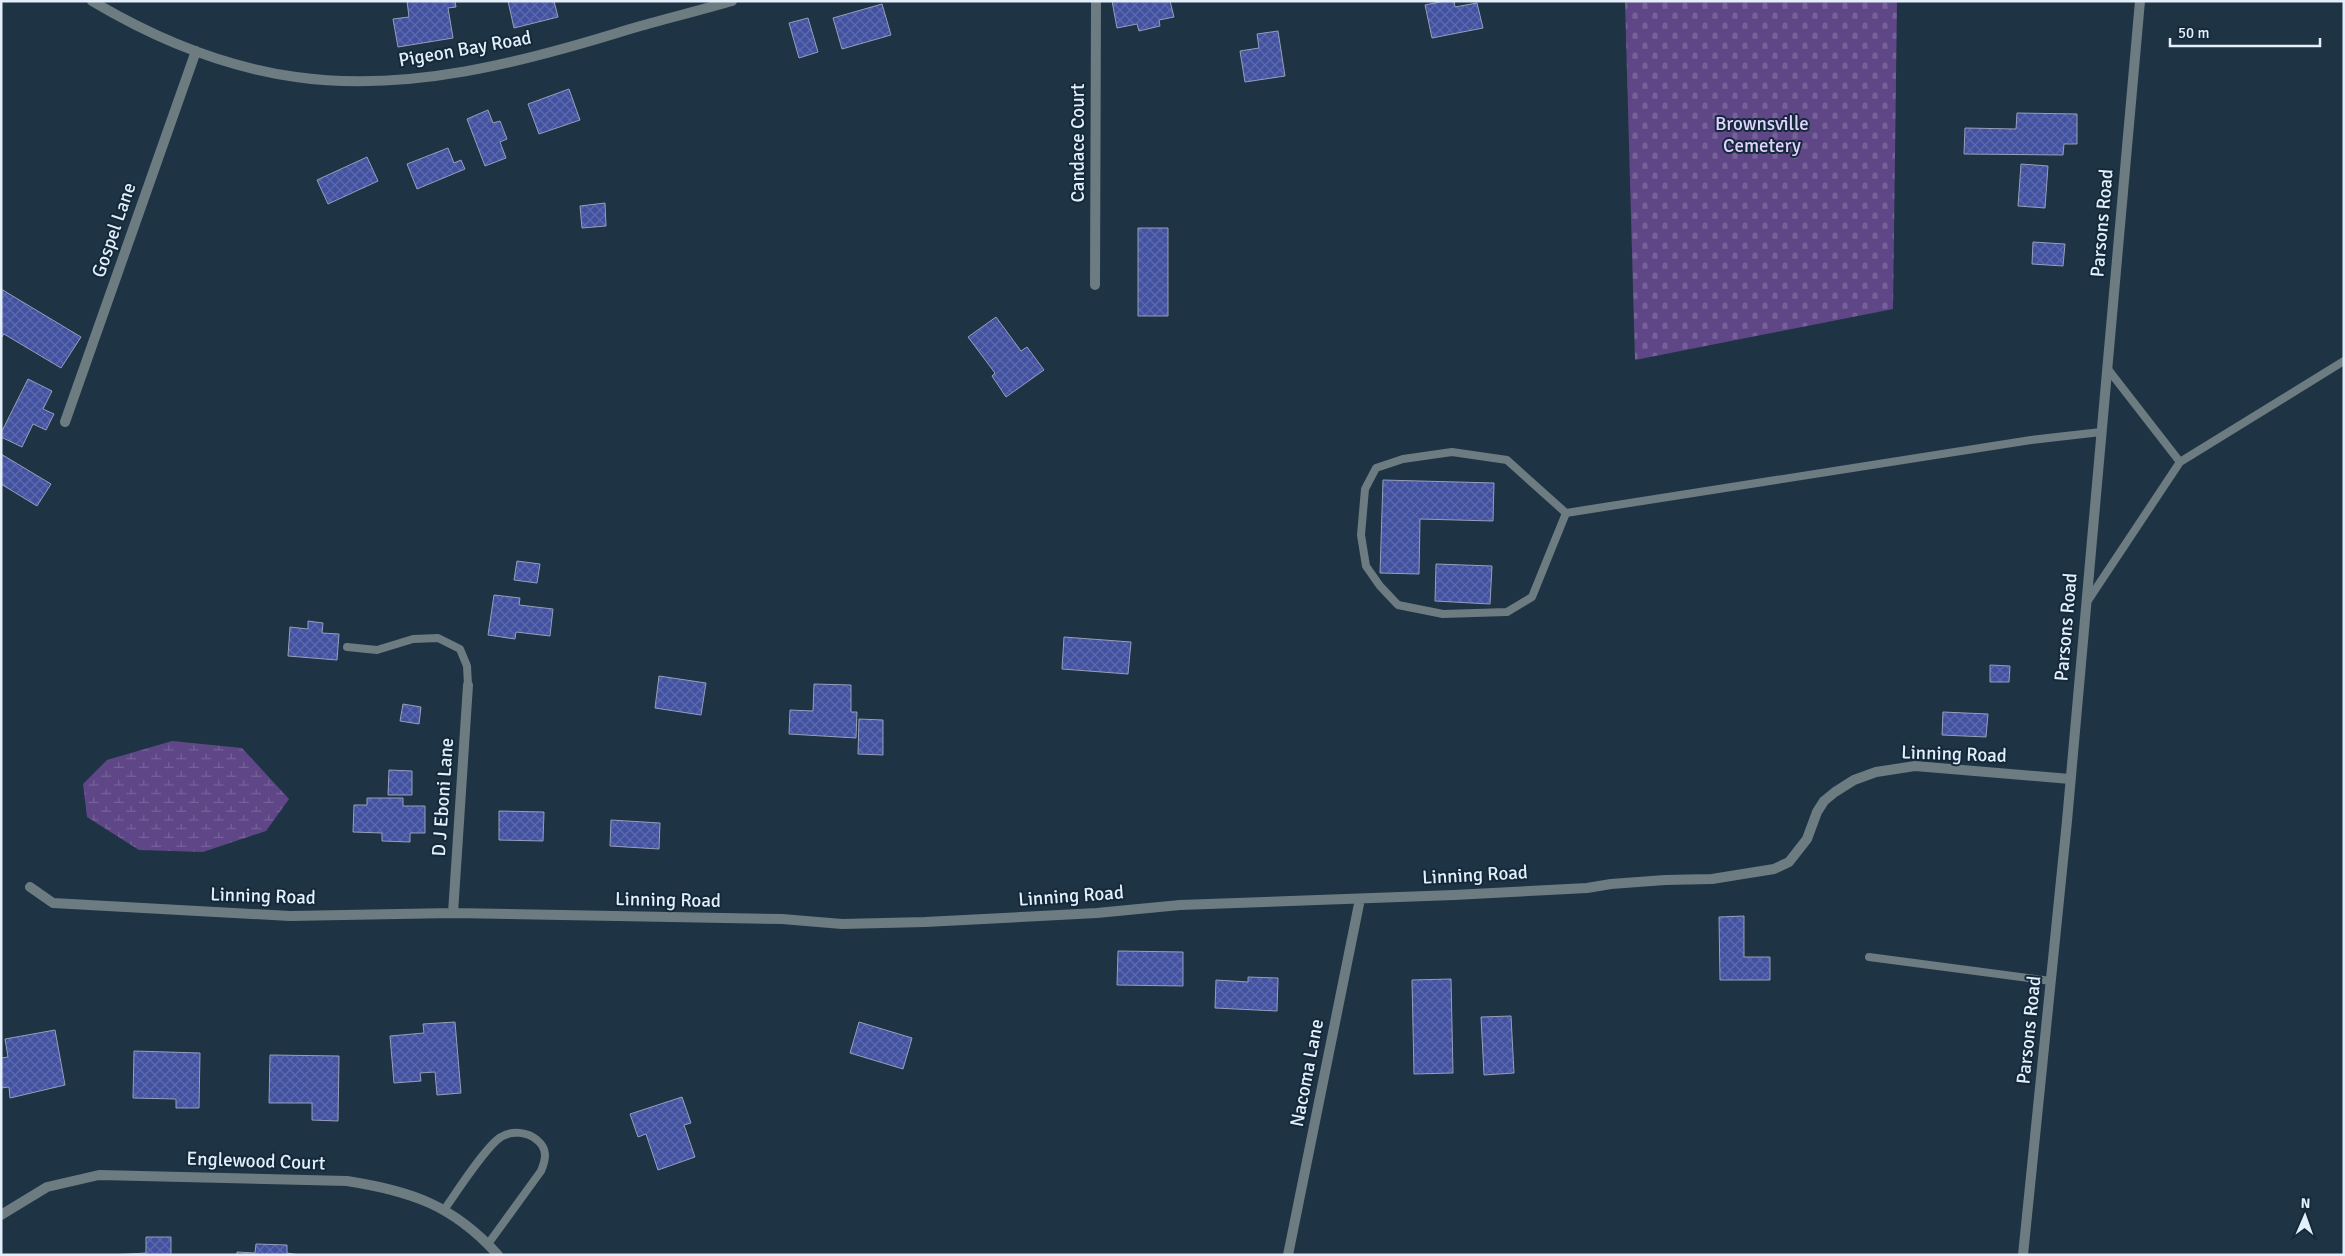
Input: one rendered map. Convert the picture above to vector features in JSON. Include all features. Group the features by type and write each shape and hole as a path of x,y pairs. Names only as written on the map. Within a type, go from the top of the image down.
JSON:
{"street":[{"name":"Pigeon Bay Road","path":"92,1 180,45 196,51 257,70 332,81 405,80 453,73 585,44 732,1"},
{"name":"Candace Court","path":"1095,285 1096,1"},
{"name":"Parsons Road","path":"2023,1255 2070,779 2140,1"},
{"name":"Gospel Lane","path":"65,422 196,51"},
{"name":"D J Eboni Lane","path":"453,913 468,684"},
{"name":"Linning Road","path":"30,887 53,903 290,916 453,913 782,919 812,923 851,924 925,922 1180,905 1360,899 1587,888 1611,884 1665,880 1712,879 1774,869 1789,862 1807,840 1817,812 1824,801 1854,780 1900,766 2070,779"},
{"name":"Nacoma Lane","path":"1288,1255 1360,899"},
{"name":"Englewood Court","path":"1,1215 47,1187 99,1175 347,1181 409,1193 444,1210 488,1244 498,1255"}],"lane":[{"path":"2086,604 2180,462 2344,361"},
{"path":"2107,368 2180,462"},
{"path":"1566,513 2031,440 2101,432"},
{"path":"1452,452 1507,460 1566,513 1532,597 1507,612 1443,614 1398,605 1380,586 1366,566 1361,535 1365,489 1376,468 1403,459 1452,452"},
{"path":"347,647 377,650 413,639 438,638 460,649 466,666 468,684"},
{"path":"1869,957 2051,981"},
{"path":"444,1210 500,1137 520,1133 530,1135 538,1141 545,1151 546,1158 541,1171 488,1244"}],"green space":[{"name":"Brownsville Cemetery","path":"1625,1 1897,1 1893,309 1635,360"},
{"path":"172,741 242,748 289,799 266,831 203,852 139,850 87,817 83,784 107,760"}],"building":[{"path":"407,1 455,1 456,7 448,8 453,38 398,47 393,19 409,17"},
{"path":"508,1 554,1 558,17 514,28"},
{"path":"1112,1 1170,1 1174,17 1159,20 1160,26 1139,31 1137,24 1117,28"},
{"path":"1454,1 1455,7 1477,3 1483,28 1432,38 1425,5"},
{"path":"882,4 891,35 842,49 833,18"},
{"path":"808,18 818,52 799,58 789,23"},
{"path":"1278,31 1285,76 1245,82 1240,51 1259,48 1257,34"},
{"path":"569,89 580,120 539,134 528,104"},
{"path":"488,110 493,123 500,121 507,139 500,142 506,158 485,166 467,119"},
{"path":"2017,113 2077,114 2077,144 2064,144 2063,155 1964,154 1965,128 2016,129"},
{"path":"448,148 454,163 461,160 465,169 417,189 407,164"},
{"path":"367,157 378,181 328,204 317,180"},
{"path":"2021,164 2048,166 2045,208 2018,206"},
{"path":"605,203 606,226 582,228 580,206"},
{"path":"1138,228 1168,228 1168,316 1138,316"},
{"path":"2033,242 2065,244 2063,266 2032,264"},
{"path":"1,289 81,337 61,368 4,334 1,338"},
{"path":"996,317 1021,351 1027,347 1044,370 1006,397 992,376 995,373 968,337"},
{"path":"28,379 52,391 43,409 54,414 46,430 33,424 22,447 1,437 1,433"},
{"path":"1,454 51,484 37,506 1,484"},
{"path":"1383,480 1494,483 1493,521 1420,519 1419,574 1380,573"},
{"path":"517,561 540,564 537,583 514,580"},
{"path":"1436,564 1492,566 1490,604 1435,601"},
{"path":"494,595 520,598 519,605 553,609 550,636 516,632 515,639 488,635"},
{"path":"308,621 323,623 322,633 339,634 337,660 288,656 290,627 308,629"},
{"path":"1064,637 1131,642 1128,674 1062,669"},
{"path":"1990,665 2010,666 2009,682 1990,682"},
{"path":"659,676 706,683 701,715 655,708"},
{"path":"814,684 851,685 851,712 857,712 856,738 789,734 790,710 813,711"},
{"path":"403,704 421,707 419,724 400,721"},
{"path":"1943,712 1988,714 1986,737 1942,735"},
{"path":"859,719 883,720 883,755 858,754"},
{"path":"389,770 412,771 412,795 388,795"},
{"path":"367,798 403,798 403,806 425,806 425,833 410,833 410,842 382,841 382,833 353,832 354,805 367,805"},
{"path":"499,811 544,812 543,841 499,840"},
{"path":"611,820 660,823 659,849 610,846"},
{"path":"1744,916 1744,957 1770,957 1770,980 1720,980 1719,917"},
{"path":"1118,951 1183,952 1183,986 1117,985"},
{"path":"1248,977 1278,978 1277,1011 1215,1008 1216,980 1248,982"},
{"path":"1451,979 1453,1073 1414,1074 1412,980"},
{"path":"1511,1016 1514,1073 1484,1075 1481,1017"},
{"path":"455,1022 461,1093 437,1095 435,1072 420,1073 421,1081 394,1083 390,1036 424,1033 423,1024"},
{"path":"859,1022 912,1038 903,1069 850,1053"},
{"path":"55,1030 65,1085 10,1098 9,1087 1,1088 1,1058 8,1057 5,1039"},
{"path":"134,1051 200,1053 199,1108 176,1108 176,1099 133,1098"},
{"path":"270,1055 339,1056 338,1121 312,1120 312,1103 269,1103"},
{"path":"682,1097 691,1123 684,1125 695,1157 658,1170 646,1134 638,1137 630,1114"},
{"path":"146,1237 171,1237 171,1255 110,1255 146,1253"},
{"path":"256,1244 287,1245 287,1253 300,1255 237,1255 237,1252 255,1253"}]}
